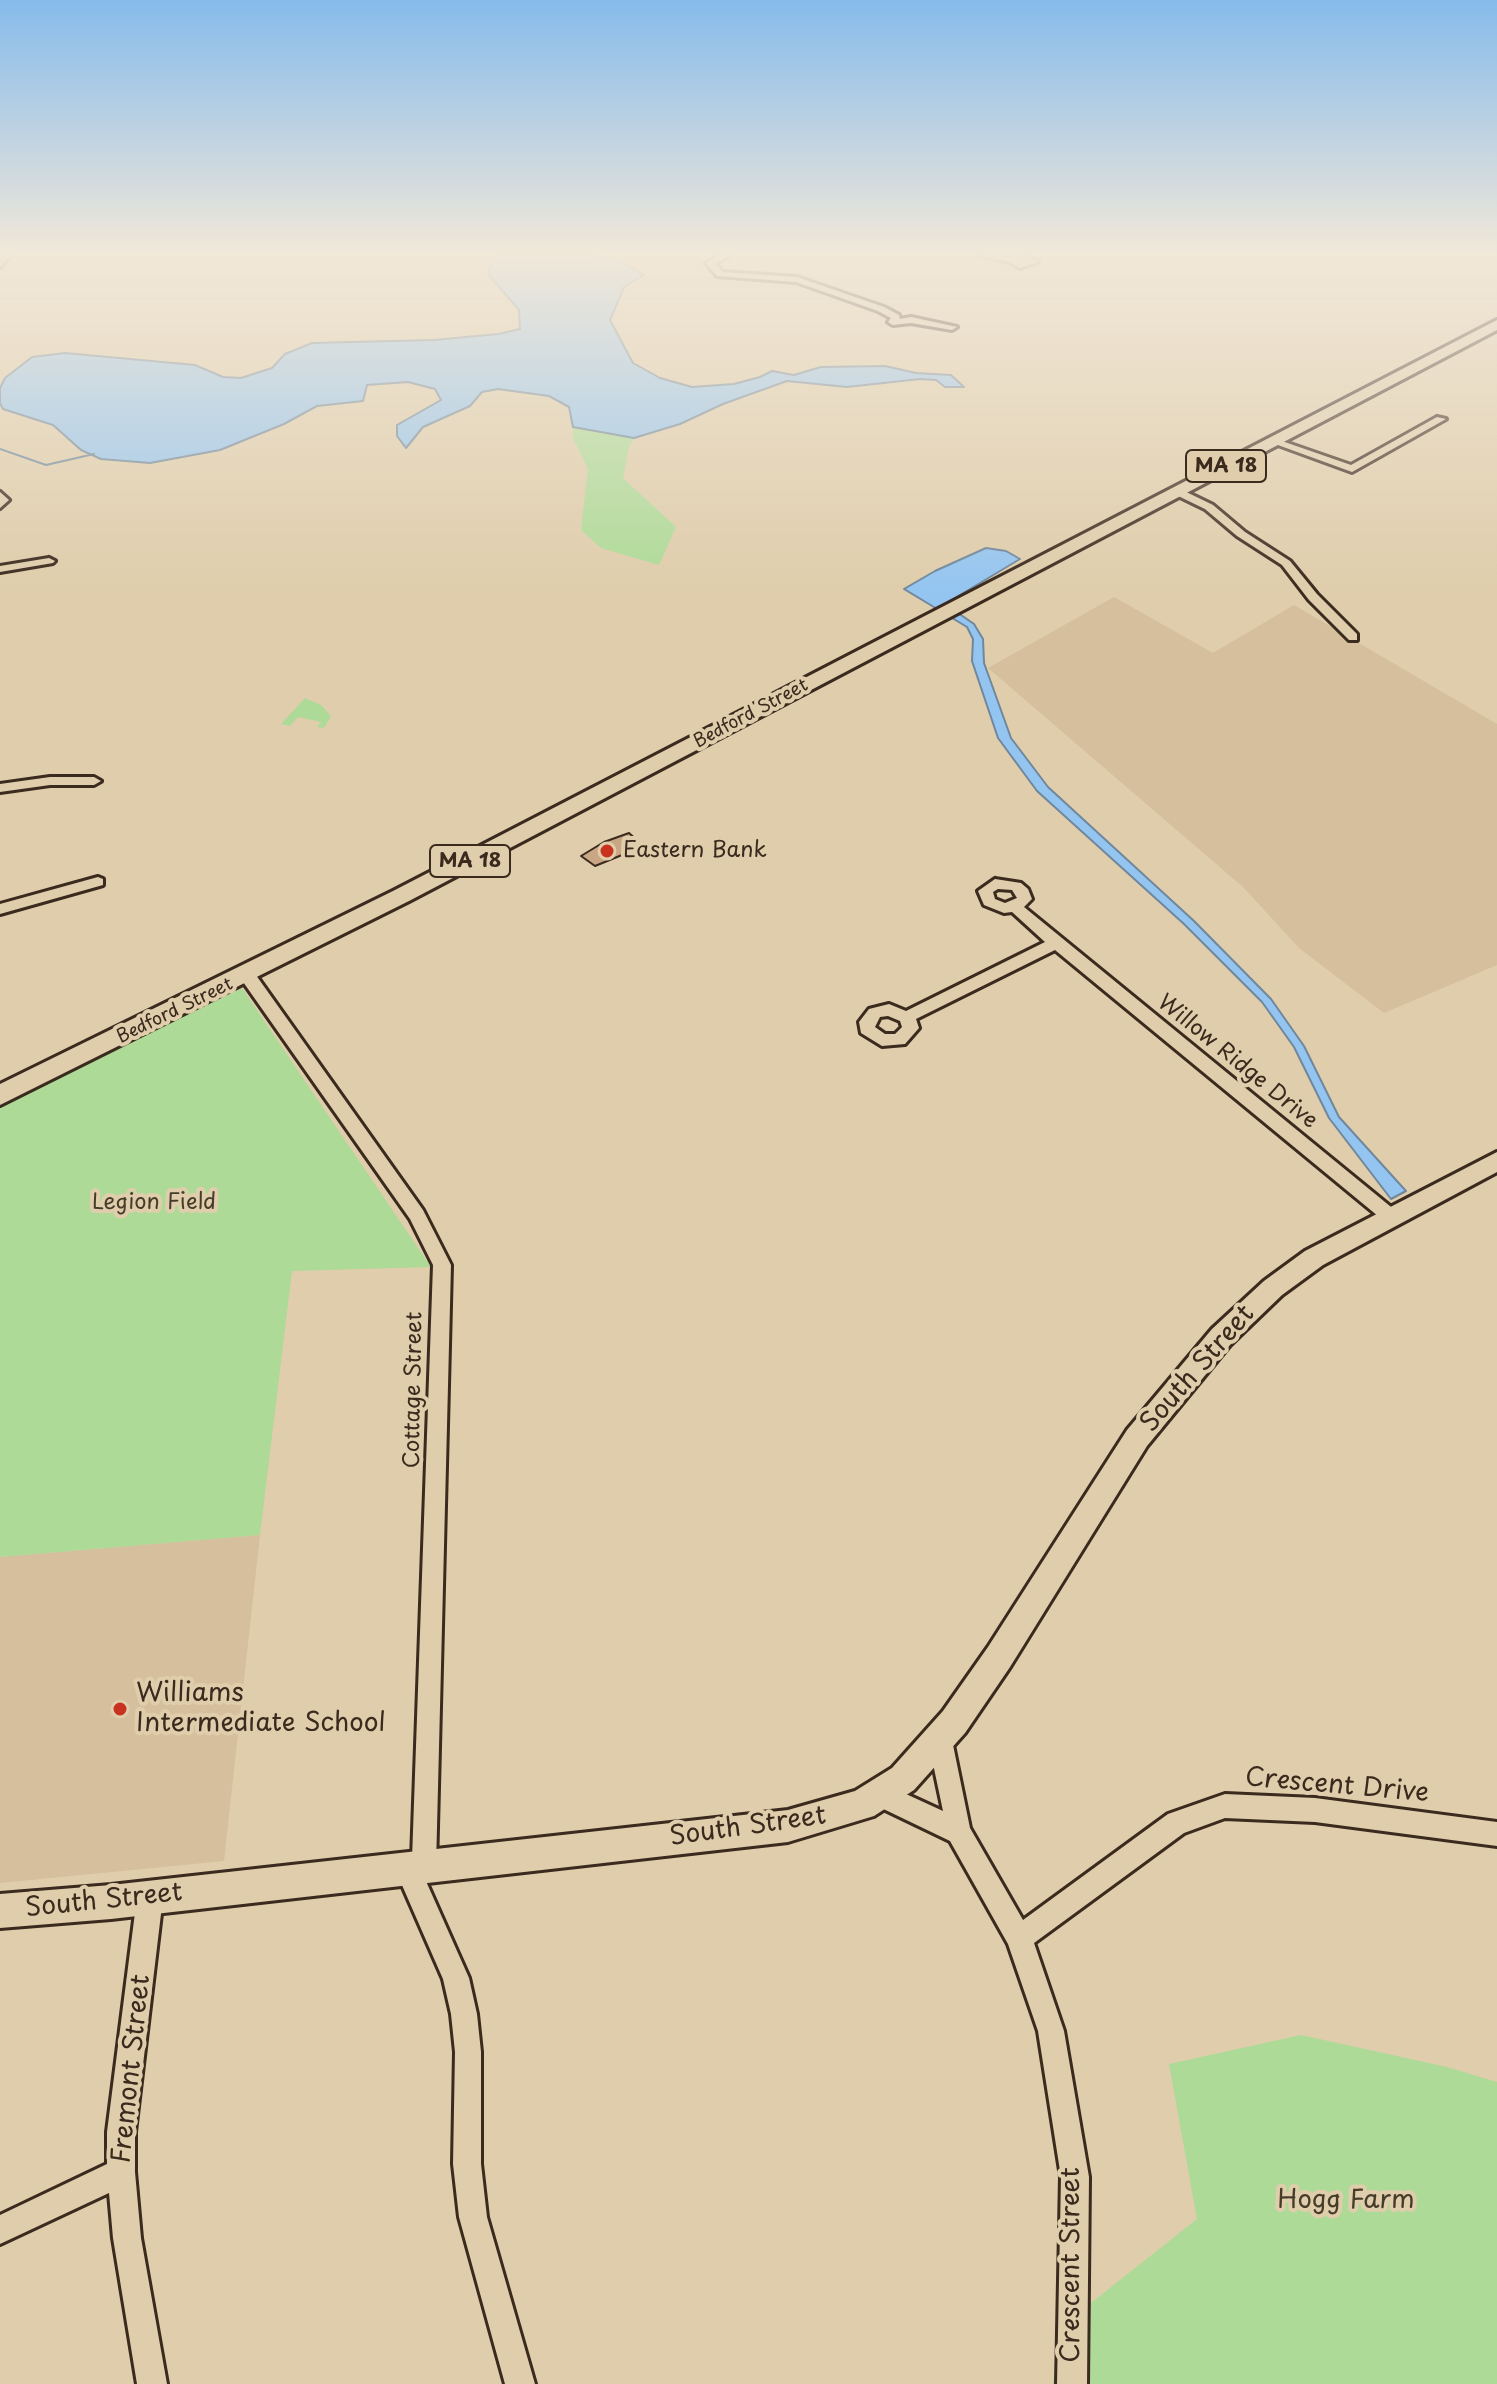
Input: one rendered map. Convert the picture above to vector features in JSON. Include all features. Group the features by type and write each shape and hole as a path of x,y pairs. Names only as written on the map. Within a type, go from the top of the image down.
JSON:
{"main road":[{"name":"Bedford Street","path":"0,1095 247,975 1416,366"}],"street":[{"path":"1272,441 1352,469 1441,419"},
{"path":"1176,491 1209,507 1241,534 1286,563 1313,597 1353,637"},
{"path":"0,495 4,500 0,505"},
{"path":"0,569 49,561"},
{"path":"0,788 50,781 94,781"},
{"path":"0,909 98,882"},
{"name":"Willow Ridge Drive","path":"1015,907 1390,1216"},
{"path":"907,1017 1056,943"},
{"name":"Cottage Street","path":"247,975 417,1215 442,1265 416,1868"},
{"name":"South Street","path":"0,1911 788,1826 841,1813 882,1795 903,1779 940,1740 999,1657 1124,1457 1190,1371 1243,1315 1293,1272 1339,1243 1497,1161"},
{"name":"Crescent Street","path":"940,1740 959,1832 1019,1938 1051,2031 1075,2177 1072,2384"},
{"path":"882,1795 959,1832"},
{"name":"Crescent Drive","path":"1019,1938 1177,1823 1225,1806 1283,1806 1497,1834"},
{"path":"416,1868 456,1978 464,2014 468,2052 467,2164 473,2217 520,2384"},
{"name":"Fremont Street","path":"150,1897 121,2132 121,2172 127,2238 152,2384"},
{"path":"0,2230 121,2172"}],"shaded area":[{"path":"1114,597 1213,653 1294,605 1497,724 1497,965 1384,1013 1299,948 1243,887 988,668"},
{"name":"Williams Intermediate School","path":"260,1535 224,1861 0,1883 0,1557"}],"green space":[{"path":"573,427 634,438 629,447 623,478 676,527 659,565 601,548 581,530 588,469 572,436"},
{"path":"305,698 321,705 331,716 324,728 317,727 321,722 298,717 290,726 281,724"},
{"name":"Legion Field","path":"242,988 431,1267 292,1271 260,1535 0,1557 0,1104"},
{"name":"Hogg Farm","path":"1301,2035 1447,2067 1497,2082 1497,2384 1053,2384 1058,2329 1197,2219 1169,2064"}],"water":[{"path":"20,366 198,366 223,377 241,378 272,368 639,366 660,378 692,387 734,384 772,371 794,375 821,367 886,366 916,373 951,375 964,387 945,387 936,380 920,379 847,387 787,381 723,404 680,424 634,438 573,427 569,407 549,396 498,389 482,392 470,406 423,427 406,448 397,436 397,425 441,400 435,389 408,382 367,385 363,401 317,406 284,424 220,450 150,463 101,459 81,450 53,425 3,409 0,403 0,388 5,378"},
{"path":"986,548 1006,551 1020,559 945,604 974,624 983,639 984,663 1011,738 1048,787 1194,921 1271,999 1304,1046 1339,1117 1406,1191 1391,1199 1329,1118 1294,1047 1262,1002 1184,924 1037,791 998,738 972,661 973,639 967,627 904,589"}],"building":[{"name":"Eastern Bank","path":"629,833 638,841 622,855 595,866 581,856 604,842"}],"waterway":[{"path":"0,449 46,465 94,454"}],"place":[{"name":"Eastern Bank","path":"607,851"},
{"name":"Williams Intermediate School","path":"120,1709"}]}
